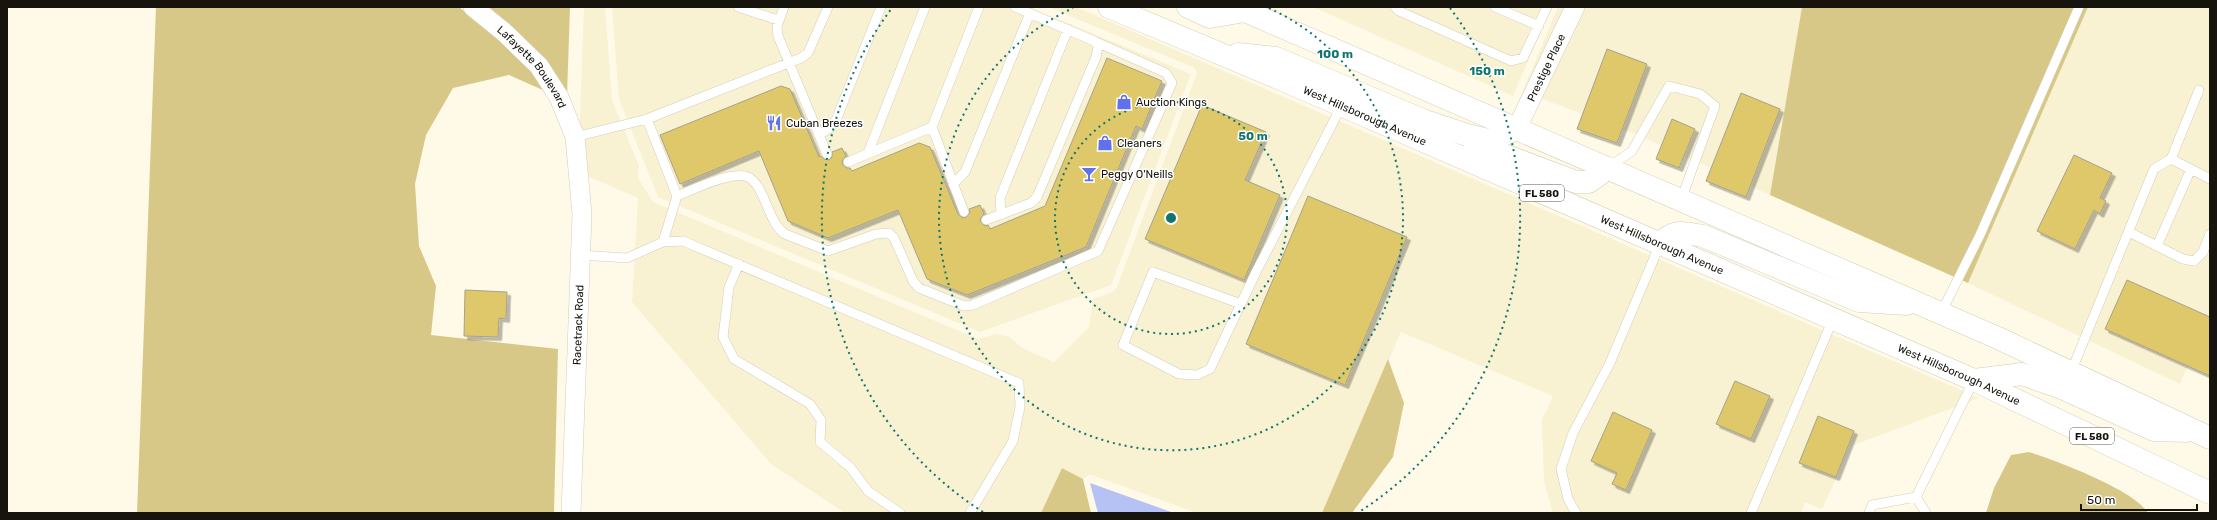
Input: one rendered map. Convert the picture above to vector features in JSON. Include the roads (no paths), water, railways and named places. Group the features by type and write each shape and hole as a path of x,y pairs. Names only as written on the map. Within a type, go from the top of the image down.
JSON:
{"main road":[{"name":"West Hillsborough Avenue","path":"1109,7 1974,380 2210,493"},
{"path":"1188,7 1210,16 1241,9 1931,309 2071,372 2203,435"},
{"path":"1215,52 1276,58 1424,121 1467,135 1492,141 1517,128"},
{"path":"1459,158 1506,156 1576,182 1589,182 1608,168"},
{"path":"1660,244 1669,235 1679,232 1703,236 1859,301 1931,309"},
{"path":"1974,380 2022,374 2064,389 2154,430 2203,435"}],"street":[{"name":"Lafayette Boulevard","path":"473,7 505,33 539,66 559,97 576,137"},
{"name":"Prestige Place","path":"1517,128 1575,7"},
{"name":"Racetrack Road","path":"571,513 582,214 576,137"}],"lane":[{"path":"738,7 778,20"},
{"path":"784,7 778,20 778,36 827,154"},
{"path":"576,137 647,120 801,58 808,53 828,7"},
{"path":"819,135 830,128 836,120 881,7"},
{"path":"868,153 925,7"},
{"path":"964,212 932,127 979,7"},
{"path":"677,196 718,180 739,175 747,177 758,187 779,230 784,234 828,251 876,234 889,233 894,238 912,280 919,288 964,306 1098,251 1172,83 1166,73 1015,7"},
{"path":"1395,7 1399,11 1510,61 1523,58 1548,7"},
{"path":"1495,7 1539,26"},
{"path":"1931,309 1980,235 2079,7"},
{"path":"953,184 966,172 1030,13"},
{"path":"1002,215 1000,198 1068,29"},
{"path":"986,220 1031,203 1037,197 1096,57 1098,46 1094,41"},
{"path":"1608,168 1632,151 1669,86 1700,94 1715,106 1681,200"},
{"path":"2071,372 2154,168 2171,159 2199,90"},
{"path":"1241,304 1153,272 1123,345 1179,374 1197,375 1210,370 1241,304 1341,107"},
{"path":"647,120 677,196 663,242"},
{"path":"848,162 932,127"},
{"path":"2171,159 2210,179"},
{"path":"2157,246 2191,169"},
{"path":"2129,232 2183,259 2194,261 2203,252 2210,234"},
{"path":"580,255 627,258 663,242 683,241 1019,383 1020,407 1012,441 970,513"},
{"path":"1576,513 1568,499 1560,469 1573,433 1610,363 1660,244"},
{"path":"739,264 729,287 723,337 734,359 810,404 821,420 820,442 850,467 868,491 900,513"},
{"path":"1751,513 1833,319"},
{"path":"1916,498 1974,380"},
{"path":"1869,513 1872,505 1916,498"},
{"path":"1916,498 1926,513"}],"water":[{"path":"1090,483 1174,513 1098,513"}],"place":[{"name":"Auction Kings","path":"1124,102"},
{"name":"Cuban Breezes","path":"774,123"},
{"name":"Cleaners","path":"1105,143"},
{"name":"Peggy O'Neills","path":"1089,174"}]}
